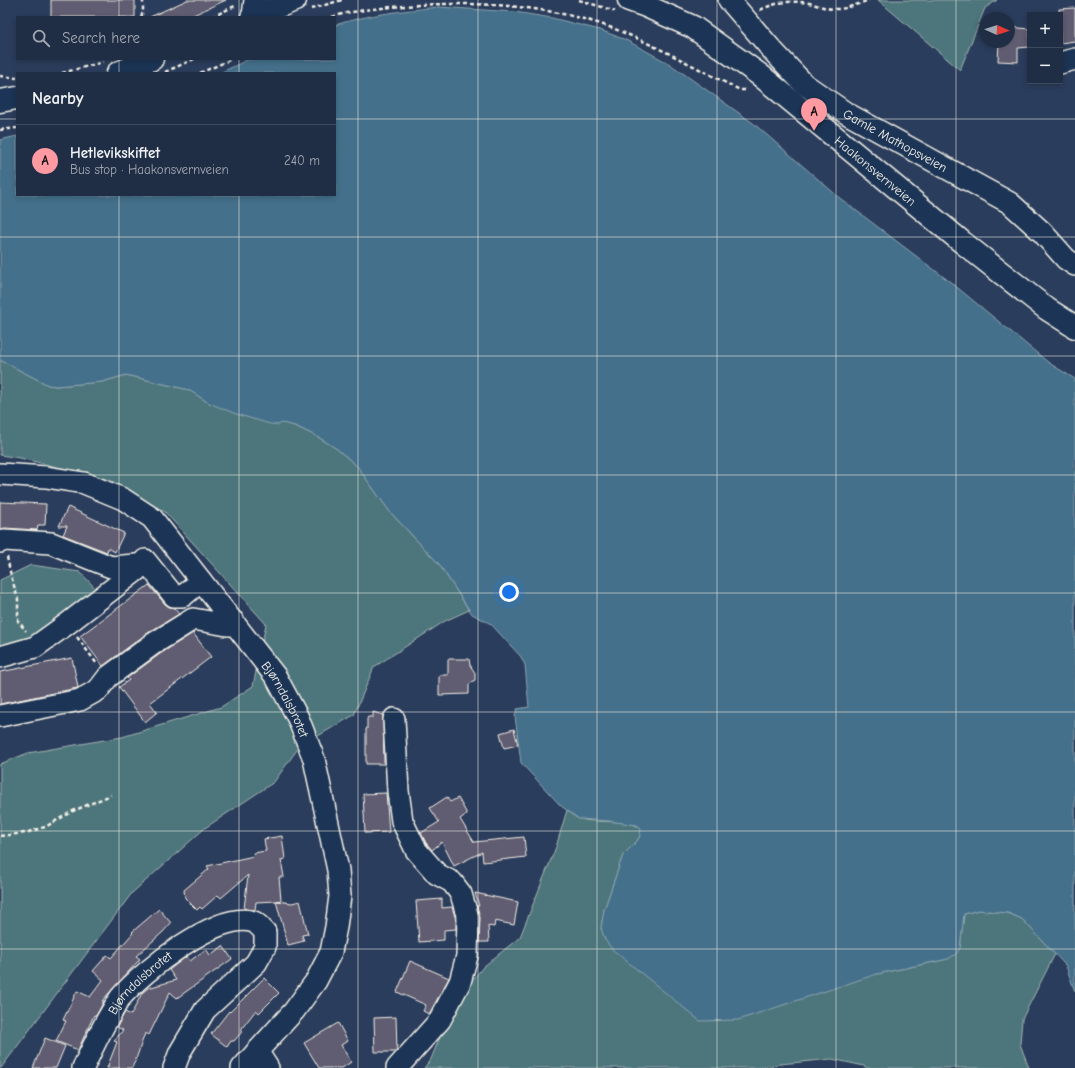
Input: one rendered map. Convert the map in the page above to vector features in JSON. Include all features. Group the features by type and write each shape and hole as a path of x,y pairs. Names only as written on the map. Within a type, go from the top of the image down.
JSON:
{"main road":[{"name":"Haakonsvernveien","path":"641,2 693,27 760,75 981,256 1047,309 1075,328"},
{"path":"251,9 302,5"},
{"path":"112,67 147,60"},
{"path":"0,101 16,98"}],"street":[{"name":"Gamle Mathopsveien","path":"729,0 804,84 846,112 1010,203 1042,232 1066,259 1075,265"},
{"path":"1063,62 1075,59"},
{"name":"Bjørndalsbrotet","path":"0,474 46,477 84,483 123,499 152,518 276,677 298,718 314,759 338,870 340,896 336,927 330,952 316,981 294,1011 262,1060 242,1068"},
{"path":"0,657 35,647 137,570 135,565 111,567 51,543 2,541"},
{"path":"145,560 174,596 183,596 201,582"},
{"path":"0,716 80,700 98,690 108,677 153,644 194,619 227,625 234,622"},
{"path":"394,719 398,791 402,821 416,850 437,874 452,882 461,894 468,918 467,956 460,982 440,1020 397,1068"},
{"name":"Bjørndalsbrotet","path":"83,1068 101,1029 120,998 147,972 177,948 220,924 242,920 255,922 265,932 265,947 256,963 206,1010 180,1052 174,1068"}],"path":[{"path":"141,16 143,0"},
{"path":"302,5 342,0"},
{"path":"336,16 389,4 438,0 508,3 566,13 612,28 643,41 740,90 748,90"},
{"path":"744,17 779,1 795,0 808,2 819,7 835,9 857,5 869,0"},
{"path":"217,16 251,9"},
{"path":"165,72 192,60"},
{"path":"202,72 230,60"},
{"path":"70,72 112,67"},
{"path":"0,76 16,78"},
{"path":"0,130 16,128"},
{"path":"2,541 18,599 18,621 33,640 35,647"},
{"path":"67,624 108,677"},
{"path":"0,836 25,833 45,827 73,811 111,795"}],"green space":[{"path":"878,0 997,0 985,8 983,12 979,12 979,23 960,70"},
{"path":"0,360 48,385 56,386 102,382 126,375 189,390 209,403 295,426 318,437 337,449 357,466 390,512 439,564 469,610 445,621 374,667 354,715 299,747 274,782 205,828 132,893 1,1068 0,764 28,753 122,737 221,707 253,686 266,624 165,512 110,480 20,458 0,455"},
{"path":"31,565 80,572 98,591 33,640 0,649 0,580"},
{"path":"567,810 575,817 580,819 628,823 641,828 640,836 637,841 623,855 604,910 601,929 877,974 948,959 960,948 964,914 978,910 1008,913 1022,919 1055,954 1022,1019 1020,1044 1029,1068 867,1068 832,1059 780,1064 759,1068 424,1068 431,1059 454,1003 483,967 520,937 556,847"}],"water":[{"path":"438,7 515,12 552,18 600,30 626,40 670,64 753,123 841,199 953,284 1049,363 1075,379 1075,992 1066,966 1022,919 1008,913 978,910 964,914 960,948 956,954 948,959 877,974 738,1020 700,1021 613,950 605,940 601,928 604,910 623,855 637,841 640,836 641,828 637,825 579,819 561,806 521,763 515,716 517,709 529,707 525,665 521,657 491,624 472,614 439,564 390,512 357,466 337,449 318,437 295,426 282,423 278,425 270,424 236,414 209,403 189,390 126,375 102,382 56,386 48,385 0,360 0,140 16,136 16,196 336,196 336,72 222,72 247,60 336,60 336,25 348,21"}],"building":[{"path":"51,0 135,0 135,16 51,16"},
{"path":"187,0 226,0 191,16 152,16"},
{"path":"1075,8 1075,41 1063,43 1063,12 1059,12 1059,9"},
{"path":"1015,28 1027,29 1027,47 1018,48 1018,62 998,61 999,48 1015,48"},
{"path":"0,502 46,504 45,525 38,525 37,530 0,529"},
{"path":"68,507 124,533 115,552 108,548 107,552 63,535 67,526 59,526"},
{"path":"149,585 165,604 174,608 179,614 146,634 103,666 80,636"},
{"path":"193,633 211,657 150,703 157,712 145,722 119,687 129,680 127,678 160,654"},
{"path":"72,658 77,688 0,704 0,672"},
{"path":"448,659 469,659 470,665 475,673 475,680 469,684 469,694 439,695 439,675 448,675"},
{"path":"373,712 383,715 384,764 366,764 367,719 368,717 373,717"},
{"path":"514,729 518,745 504,748 500,733"},
{"path":"386,793 389,832 365,833 363,794"},
{"path":"447,797 450,802 458,798 467,814 460,819 474,842 524,837 526,857 483,862 482,852 454,866 442,842 432,850 426,843 421,833 439,822 430,808"},
{"path":"282,836 285,859 281,860 284,877 279,877 281,900 256,902 255,910 244,909 248,875 221,898 218,895 202,909 200,907 197,910 185,898 184,890 209,869 207,866 254,856 253,853 266,851 264,839"},
{"path":"475,893 518,902 514,925 495,921 494,927 488,926 489,942 479,942 480,918 477,906 479,906"},
{"path":"442,899 442,908 452,907 456,920 456,929 444,930 444,940 419,942 416,901"},
{"path":"276,901 292,903 300,901 308,934 302,935 304,941 288,945"},
{"path":"159,909 171,923 136,956 140,959 102,1001 104,1001 96,1016 94,1015 78,1050 56,1041 66,1021 63,1020 77,991 90,997 103,980 93,971 107,955 111,958 133,933 132,932"},
{"path":"223,946 232,959 177,998 170,992 149,1035 145,1033 132,1068 107,1068 117,1042 114,1041 123,1030 117,1027 125,1012 131,1015 142,993 148,988 176,980 169,970 187,956 190,961 206,949 210,955"},
{"path":"410,961 449,978 429,1014 423,1011 426,1005 397,992"},
{"path":"264,978 279,993 259,1013 256,1010 242,1028 241,1033 234,1041 231,1041 227,1047 211,1034 229,1011 230,1012"},
{"path":"396,1017 396,1052 375,1052 374,1018"},
{"path":"338,1023 348,1041 341,1045 351,1062 342,1068 319,1068 304,1043"},
{"path":"45,1038 65,1046 56,1068 33,1068"}],"place":[{"name":"Hetlevikskiftet","path":"814,131"}]}
